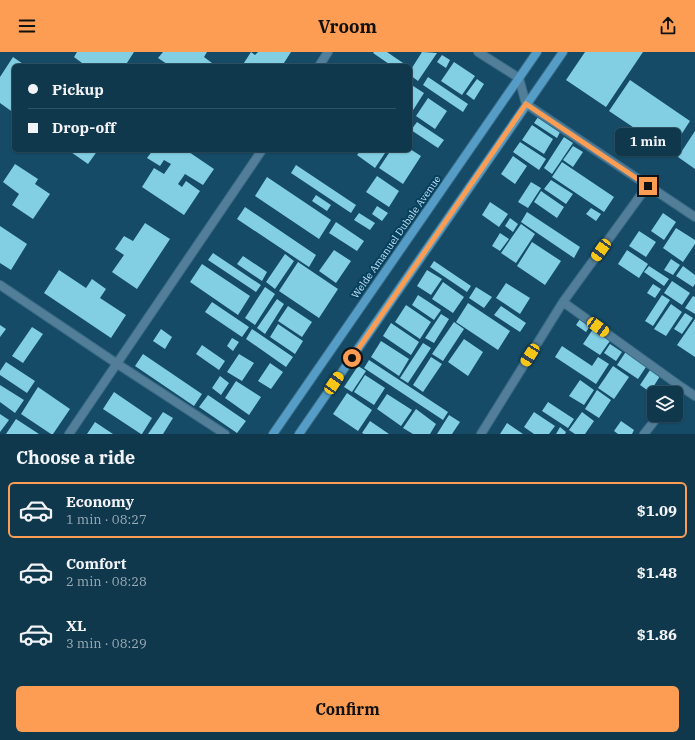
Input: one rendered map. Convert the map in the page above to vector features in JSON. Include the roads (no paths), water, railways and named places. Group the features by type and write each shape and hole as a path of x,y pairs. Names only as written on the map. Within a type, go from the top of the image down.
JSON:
{"main road":[{"name":"Welde Amanuel Dubale Avenue","path":"272,434 537,52"},
{"path":"299,434 563,52"}],"street":[{"path":"320,64 328,52"},
{"path":"478,52 519,78 526,104 695,217"},
{"path":"69,434 261,152"},
{"path":"481,434 563,302 648,186"},
{"path":"0,285 225,434"},
{"path":"563,302 673,386"},
{"path":"683,392 695,396"},
{"path":"644,434 653,422"}]}
